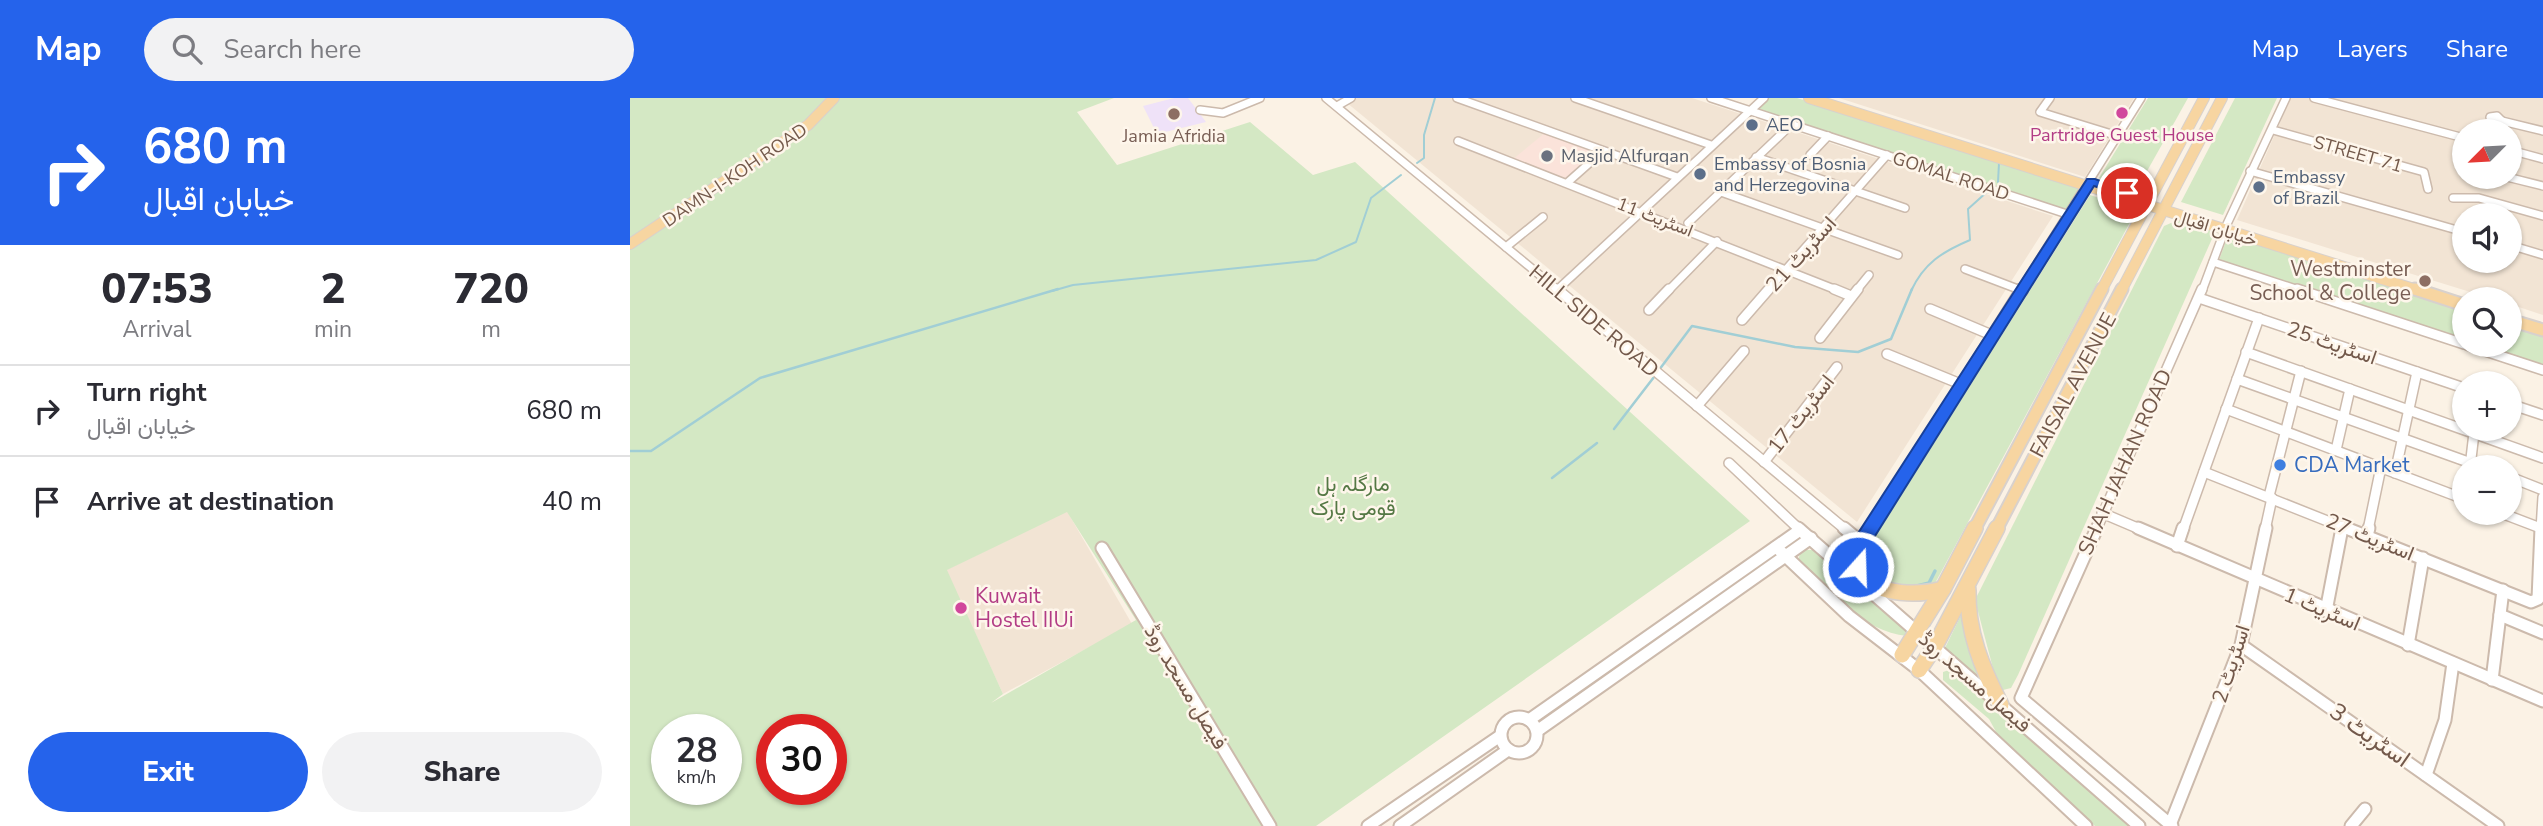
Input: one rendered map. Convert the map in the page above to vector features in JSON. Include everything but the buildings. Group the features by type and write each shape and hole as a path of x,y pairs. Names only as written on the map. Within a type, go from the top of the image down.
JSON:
{"main road":[{"name":"DAMN-I-KOH ROAD","path":"630,244 808,125 834,98"},
{"name":"خیابان اقبال","path":"1809,98 2089,184"},
{"name":"خیابان اقبال","path":"1825,98 2148,204 2452,295"},
{"name":"FAISAL AVENUE","path":"1902,655 1919,632 1943,589 2204,98"},
{"name":"FAISAL AVENUE","path":"1919,670 1935,646 2222,98"},
{"path":"2118,194 2143,194 2158,184"},
{"path":"2175,190 2175,203 2188,216"},
{"path":"2118,194 2137,208 2140,218"},
{"path":"2158,223 2169,218 2188,216"},
{"name":"خیابان اقبال","path":"2225,227 2452,301"},
{"path":"2522,316 2543,323"},
{"path":"2522,324 2543,330"},
{"path":"1857,578 1897,594 1928,594 1943,589"},
{"path":"1968,583 1967,605 1974,642 1986,677 2001,705"}],"street":[{"path":"1200,110 1223,113 1260,98"},
{"name":"HILL SIDE ROAD","path":"1326,98 1861,543"},
{"path":"1337,106 1351,98"},
{"path":"1457,98 1677,177"},
{"path":"1575,98 1711,145"},
{"name":"GOMAL ROAD","path":"1711,98 2070,215"},
{"path":"1557,290 1763,98"},
{"path":"2050,98 2040,112 2118,136"},
{"path":"1857,578 1861,543 2023,290 2141,98"},
{"name":"SHAH JAHAN ROAD","path":"2171,825 2021,698 2199,298 2225,227 2286,98"},
{"path":"2314,98 2452,135"},
{"path":"1688,223 1791,124"},
{"path":"2522,126 2543,131"},
{"name":"STREET 71","path":"2273,130 2424,173 2428,189"},
{"path":"1810,155 1828,136"},
{"name":"اسٹریٹ 11","path":"1458,141 1852,296"},
{"path":"1567,183 1603,151"},
{"path":"2522,153 2543,159"},
{"name":"اسٹریٹ 21","path":"1741,320 1789,270 1887,155"},
{"path":"1756,157 1905,208"},
{"path":"2250,171 2452,228"},
{"path":"2522,181 2543,186"},
{"path":"1721,192 1898,255"},
{"path":"2453,198 2479,198 2543,216"},
{"path":"1506,247 1543,217"},
{"path":"1649,310 1717,241"},
{"path":"2522,249 2543,255"},
{"path":"2213,262 2452,340"},
{"path":"1965,268 2023,290"},
{"path":"1820,338 1869,275"},
{"name":"اسٹریٹ 25","path":"2199,298 2452,384"},
{"path":"1930,309 1994,336"},
{"path":"2177,546 2259,318"},
{"path":"1697,406 1744,352"},
{"path":"2246,352 2452,424"},
{"path":"1887,354 1963,385"},
{"path":"2504,357 2543,370"},
{"name":"اسٹریٹ 17","path":"1764,462 1837,367"},
{"name":"اسٹریٹ 2","path":"2171,825 2241,645 2270,497 2301,371"},
{"path":"2395,472 2417,372"},
{"path":"2237,379 2452,458"},
{"path":"2336,450 2350,389"},
{"path":"2522,408 2543,415"},
{"path":"2226,409 2452,494"},
{"path":"2500,441 2543,458"},
{"name":"فیصل مسجد روڈ","path":"1729,463 1800,530 2139,826"},
{"path":"2367,536 2381,467"},
{"name":"اسٹریٹ 27","path":"2204,472 2537,602 2542,528"},
{"path":"2522,482 2543,490"},
{"path":"2522,521 2542,528 2543,497"},
{"name":"اسٹریٹ 1","path":"2102,513 2326,611 2543,701"},
{"path":"2326,611 2342,526"},
{"path":"1533,725 1800,530"},
{"path":"1368,826 1500,736 1503,726 1512,719 1533,725 1811,538"},
{"name":"فیصل مسجد روڈ","path":"1776,547 1849,616 1919,670 2086,826"},
{"name":"فیصل مسجد روڈ","path":"1102,548 1270,826"},
{"path":"2409,645 2423,558"},
{"path":"2492,680 2503,590"},
{"path":"2500,615 2543,633"},
{"name":"اسٹریٹ 3","path":"2241,645 2498,826"},
{"path":"2426,775 2444,733 2451,700 2453,663"},
{"path":"1400,826 1508,750 1527,750 1535,742 1533,725"},
{"path":"1500,736 1508,750"},
{"path":"2351,826 2365,809"}],"shaded area":[{"name":"Jamia Afridia","path":"1174,98 1188,98 1206,122 1157,134 1143,106"},
{"path":"1341,98 1692,98 2053,216 1857,522"},
{"path":"1839,98 2134,98 2085,177"},
{"path":"2291,98 2543,98 2543,315 2522,308 2522,287 2454,287 2237,220"},
{"path":"1546,132 1598,150 1565,179 1512,160"},
{"path":"1067,511 1132,624 1003,694 946,570"}],"green space":[{"name":"مارگلہ ہل قومی پارک","path":"630,98 1114,98 1077,112 1117,165 1250,122 1313,175 1355,162 1750,521 1316,826 630,826","holes":["1067,512 1136,620 991,703 1003,694 947,570"]},
{"path":"1767,98 1797,98 2080,186 2065,211 1754,109"},
{"path":"2148,98 2188,98 2137,189 2099,178"},
{"path":"2235,98 2277,98 2223,215 2181,202"},
{"path":"2090,195 2130,208 2135,213 1933,587 1911,592 1865,580 1868,548"},
{"path":"2178,220 2215,232 2018,675 2011,688 1999,691 1975,600 2164,226"},
{"path":"2228,236 2452,306 2452,335 2219,260"},
{"path":"2522,328 2543,334 2543,365 2518,357 2522,357"},
{"path":"1801,550 1817,550 1907,629 1907,636 1876,627 1848,608 1798,561"},
{"path":"1964,609 1984,685 1944,650"},
{"path":"1952,669 2132,826 2095,826 2000,739 1989,719 1943,680 1943,672"}],"waterway":[{"path":"1417,163 1424,158 1424,135 1435,98"},
{"path":"1998,182 1999,163"},
{"path":"1052,291 1073,285 1316,260 1356,242 1371,198 1401,175"},
{"path":"1912,289 1922,273 1935,260 1970,240 1968,209 1988,191"},
{"path":"630,451 651,451 760,378 1058,289"},
{"path":"1659,370 1692,326 1795,347 1858,352 1891,339 1912,289"},
{"path":"1614,429 1654,377"},
{"path":"1552,478 1597,443"},
{"path":"1917,586 1929,583 1935,571"}],"place":[{"name":"Partridge Guest House","path":"2122,113"},
{"name":"Jamia Afridia","path":"1174,114"},
{"name":"AEO","path":"1752,125"},
{"name":"Masjid Alfurqan","path":"1547,156"},
{"name":"Embassy of Bosnia and Herzegovina","path":"1700,174"},
{"name":"Embassy of Brazil","path":"2259,187"},
{"name":"Westminster School & College","path":"2425,281"},
{"name":"CDA Market","path":"2280,465"},
{"name":"Kuwait Hostel IIUi","path":"961,608"}],"route":[{"path":"1858,567 1861,543 1868,536 2091,181 2127,193"}]}
